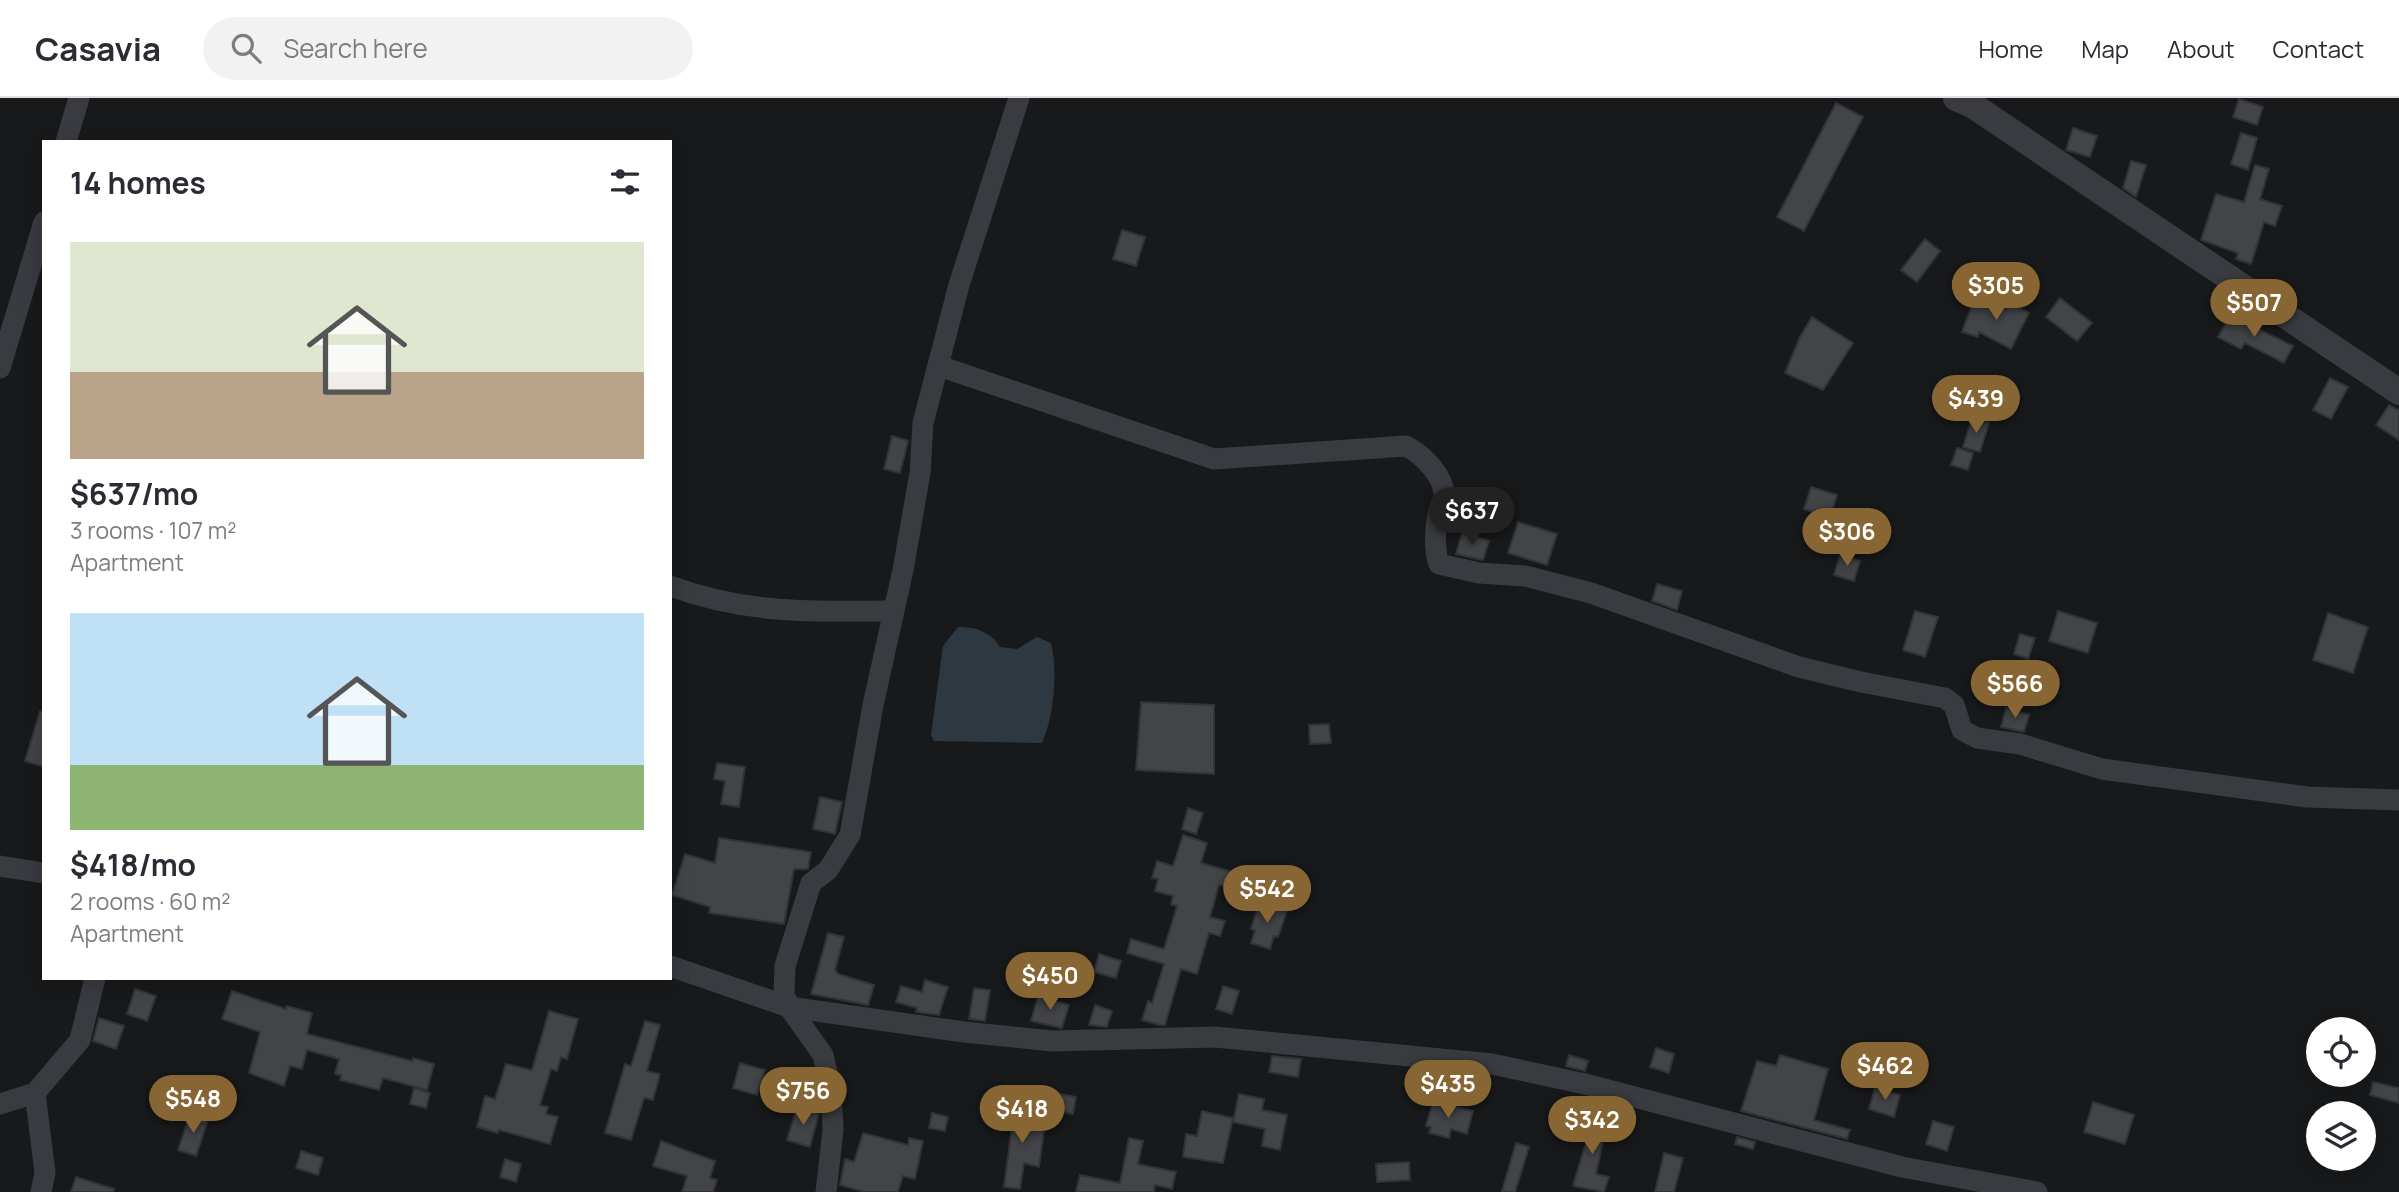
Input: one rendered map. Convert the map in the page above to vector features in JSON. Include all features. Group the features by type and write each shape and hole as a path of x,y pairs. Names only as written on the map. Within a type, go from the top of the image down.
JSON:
{"street":[{"path":"67,140 79,98"},
{"path":"826,1192 834,1130 831,1090 823,1055 789,1007 784,994 785,966 811,883 828,870 850,835 920,473 923,423 959,285 1019,98"},
{"path":"1956,98 1972,105 2399,391"},
{"path":"0,368 42,229"},
{"path":"939,366 1214,459 1406,446 1420,454 1436,474 1444,497 1438,514 1436,555 1439,564 1479,573 1525,576 1591,593 1799,667 1945,698 1954,705 1962,730 1977,738 2020,744 2102,769 2307,797 2399,800"},
{"path":"672,587 696,596 789,612 893,611"},
{"path":"0,866 42,873"},
{"path":"672,967 789,1007 964,1032 1052,1041 1226,1037 1492,1064 1585,1084 1902,1167 2037,1192"},
{"path":"0,1104 35,1093 80,1041 95,980"},
{"path":"35,1093 46,1173 41,1192"}],"shaded area":[{"path":"958,627 982,631 1000,647 1017,649 1037,637 1051,643 1054,694 1042,743 934,741 931,735 943,646"}],"building":[{"path":"2239,99 2263,107 2257,125 2233,117"},
{"path":"1836,103 1863,117 1804,231 1777,217"},
{"path":"2073,128 2097,136 2090,157 2066,150"},
{"path":"2241,133 2257,138 2248,170 2231,164"},
{"path":"2131,161 2146,165 2136,197 2123,188"},
{"path":"2255,165 2269,169 2260,199 2282,206 2275,226 2264,222 2251,264 2236,259 2238,253 2201,240 2216,194 2244,202"},
{"path":"1122,230 1145,237 1136,266 1113,259"},
{"path":"1925,239 1940,251 1917,282 1901,270"},
{"path":"2060,298 2092,323 2077,341 2046,317"},
{"path":"1974,299 2006,309 2009,303 2029,313 2011,349 1979,332 1978,337 1962,332"},
{"path":"2230,315 2293,346 2284,363 2245,343 2241,349 2218,337"},
{"path":"1812,317 1853,343 1823,390 1785,373 1800,337"},
{"path":"2330,378 2348,387 2331,419 2313,410"},
{"path":"2389,405 2399,410 2399,440 2376,425"},
{"path":"1972,418 1989,423 1980,452 1963,447"},
{"path":"892,436 908,441 900,473 884,469"},
{"path":"1957,448 1973,453 1968,470 1951,465"},
{"path":"1811,487 1837,495 1830,518 1804,509"},
{"path":"1518,522 1557,534 1547,565 1508,553"},
{"path":"1462,533 1489,541 1483,560 1456,554"},
{"path":"1840,555 1860,561 1854,581 1834,575"},
{"path":"1657,584 1682,591 1677,610 1652,601"},
{"path":"1915,611 1938,617 1925,657 1903,650"},
{"path":"2058,611 2097,623 2088,653 2049,641"},
{"path":"2328,613 2368,627 2353,673 2313,660"},
{"path":"2020,634 2035,638 2028,659 2014,654"},
{"path":"1141,702 1214,705 1214,774 1136,770"},
{"path":"2006,708 2029,715 2024,732 2001,727"},
{"path":"40,711 42,711 42,766 25,761"},
{"path":"1329,724 1331,743 1310,744 1309,725"},
{"path":"717,763 745,767 739,807 721,804 725,781 714,779"},
{"path":"820,797 842,802 835,834 813,829"},
{"path":"1188,808 1203,813 1196,834 1182,829"},
{"path":"1183,835 1207,843 1201,863 1236,873 1232,888 1219,885 1210,917 1225,921 1220,936 1209,933 1197,974 1181,969 1165,1025 1160,1025 1142,1020 1148,1001 1152,1003 1164,964 1127,953 1131,939 1164,949 1177,906 1171,904 1173,896 1155,891 1158,879 1152,878 1157,861 1173,866"},
{"path":"719,838 811,852 808,869 794,869 784,924 709,913 710,907 672,895 685,854 715,863"},
{"path":"1259,902 1287,911 1278,937 1274,936 1270,949 1251,943 1255,930 1251,929"},
{"path":"828,933 844,937 835,970 838,974 874,985 868,1005 811,994"},
{"path":"1099,954 1121,961 1116,978 1094,972"},
{"path":"925,980 948,987 939,1015 916,1012 917,1008 896,1002 901,986 922,992"},
{"path":"1223,986 1239,991 1232,1014 1216,1009"},
{"path":"974,988 990,990 985,1021 969,1019"},
{"path":"135,989 156,996 147,1021 127,1014"},
{"path":"232,991 286,1009 287,1006 312,1013 307,1034 412,1061 413,1058 434,1064 427,1090 383,1078 379,1090 340,1080 341,1075 335,1074 339,1059 307,1050 302,1069 290,1066 284,1086 249,1073 260,1032 222,1019"},
{"path":"1038,996 1069,1005 1062,1028 1031,1021"},
{"path":"1095,1005 1112,1011 1107,1027 1089,1025"},
{"path":"549,1011 578,1019 567,1059 561,1057 557,1071 551,1069 540,1105 548,1107 546,1114 558,1117 550,1144 477,1127 485,1096 495,1099 506,1064 532,1070"},
{"path":"99,1018 124,1026 116,1049 93,1041"},
{"path":"645,1021 660,1025 647,1071 660,1074 653,1100 644,1098 631,1140 605,1133 625,1064 631,1066"},
{"path":"1656,1048 1674,1054 1669,1073 1650,1067"},
{"path":"1569,1055 1588,1061 1585,1071 1566,1066"},
{"path":"1780,1055 1828,1069 1814,1120 1850,1130 1847,1139 1741,1111 1757,1061 1776,1066"},
{"path":"1272,1056 1301,1059 1298,1077 1269,1072"},
{"path":"740,1063 765,1070 757,1095 733,1088"},
{"path":"2376,1083 2399,1088 2399,1103 2370,1095"},
{"path":"414,1088 430,1093 426,1108 410,1104"},
{"path":"1875,1088 1900,1095 1894,1117 1869,1109"},
{"path":"1061,1094 1076,1097 1073,1114 1057,1111"},
{"path":"1239,1094 1264,1099 1262,1110 1287,1115 1280,1150 1262,1146 1265,1129 1233,1122"},
{"path":"1016,1096 1031,1099 1026,1127 1044,1130 1039,1167 1024,1163 1020,1189 1004,1187"},
{"path":"1433,1101 1473,1111 1467,1134 1451,1129 1449,1138 1429,1133 1431,1127 1426,1126"},
{"path":"2093,1102 2134,1115 2125,1144 2084,1132"},
{"path":"797,1107 819,1113 810,1147 787,1140"},
{"path":"1202,1111 1233,1118 1223,1163 1183,1157 1186,1134 1197,1136"},
{"path":"932,1113 948,1117 945,1131 929,1128"},
{"path":"1590,1113 1608,1118 1596,1174 1609,1177 1604,1192 1573,1186 1589,1132 1585,1131"},
{"path":"190,1114 208,1120 196,1156 178,1150"},
{"path":"1933,1121 1954,1127 1947,1151 1926,1144"},
{"path":"863,1133 908,1145 909,1138 923,1141 915,1179 903,1176 898,1192 865,1192 840,1185 845,1159 854,1162"},
{"path":"1737,1137 1755,1142 1753,1149 1735,1144"},
{"path":"1129,1138 1143,1141 1138,1164 1176,1172 1172,1189 1155,1185 1154,1192 1076,1192 1080,1175 1120,1183"},
{"path":"661,1141 715,1161 710,1178 717,1180 713,1192 682,1192 687,1176 653,1166"},
{"path":"1516,1143 1529,1147 1515,1192 1502,1191"},
{"path":"301,1151 323,1158 318,1175 296,1168"},
{"path":"1664,1153 1683,1158 1674,1192 1655,1192"},
{"path":"505,1159 521,1164 516,1182 500,1177"},
{"path":"1409,1162 1410,1180 1377,1182 1376,1164"},
{"path":"76,1177 114,1189 113,1192 71,1192"}]}
